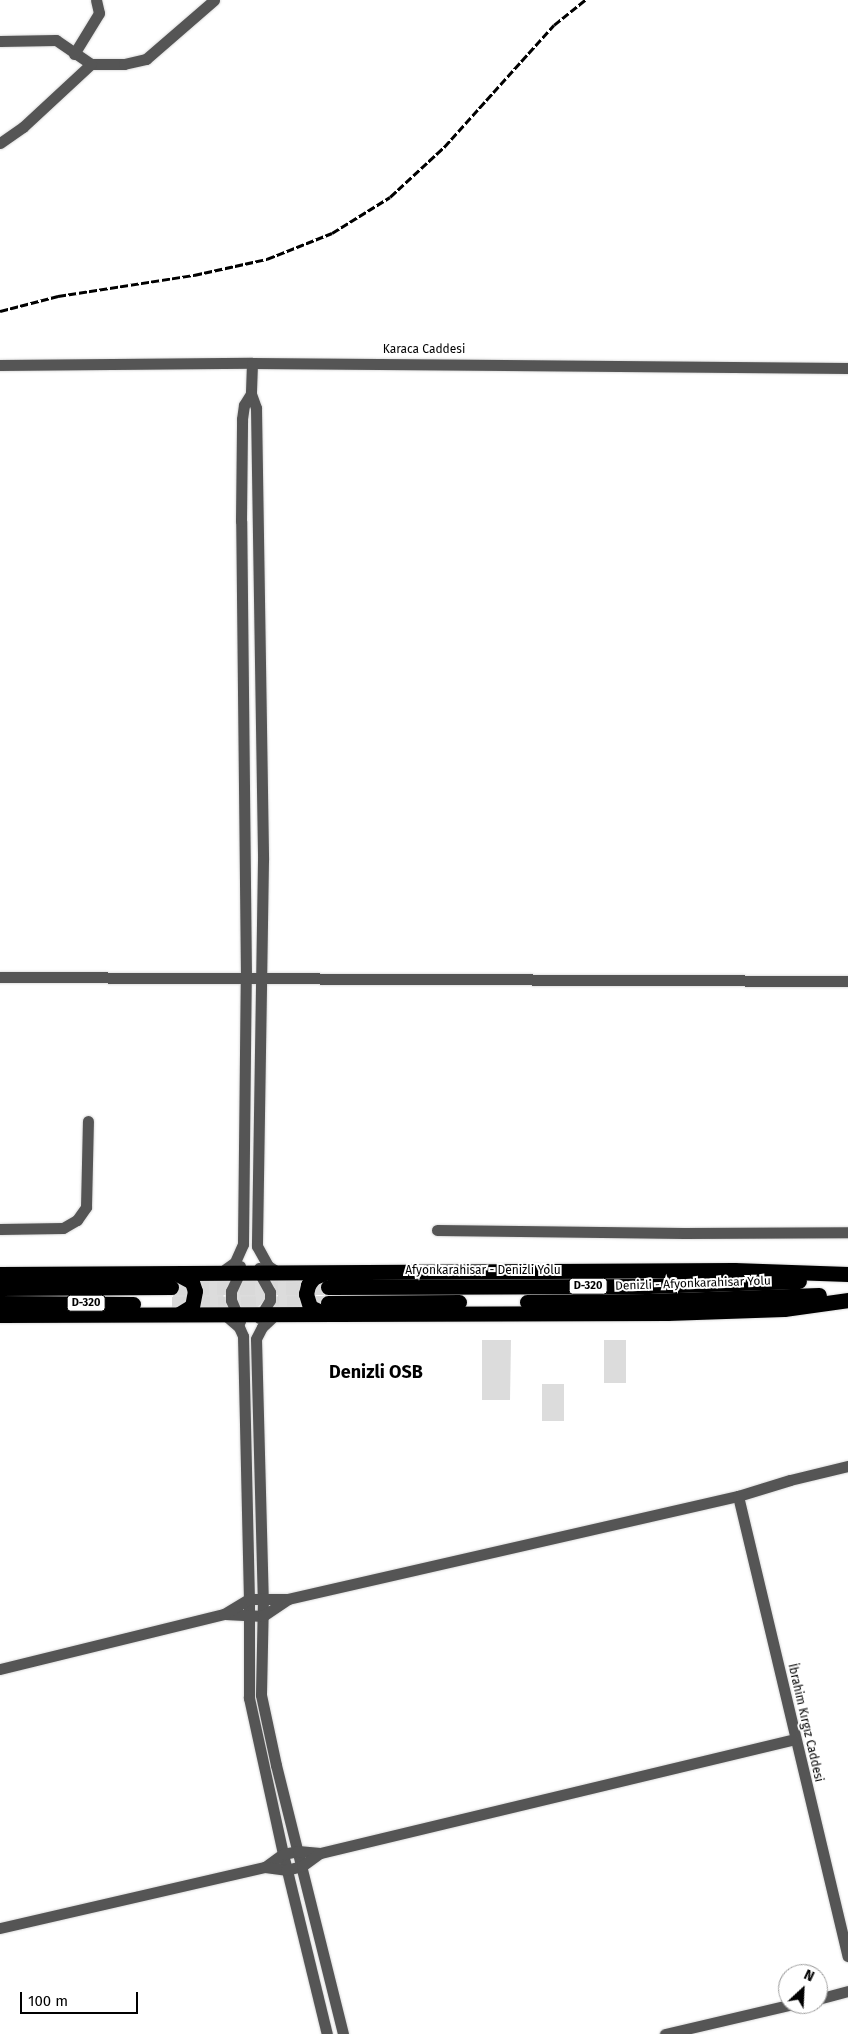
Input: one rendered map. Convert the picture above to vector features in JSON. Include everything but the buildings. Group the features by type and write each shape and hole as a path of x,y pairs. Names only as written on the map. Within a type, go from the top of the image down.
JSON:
{"highway":[{"path":"174,1281 218,1274 281,1274 326,1280 743,1270 848,1274"},
{"path":"0,1274 192,1282 195,1291 192,1306 176,1309"},
{"path":"326,1280 313,1278 308,1285 306,1294 310,1307 327,1309 667,1313 784,1309 848,1300"},
{"name":"Afyonkarahisar - Denizli Yolu","path":"326,1280 648,1286 848,1279"},
{"name":"D-320","path":"0,1288 174,1281"},
{"name":"Denizli - Afyonkarahisar Yolu","path":"327,1309 848,1294"},
{"name":"D-320","path":"0,1303 176,1309"},
{"path":"0,1315 176,1309 232,1314 276,1314 327,1309"}],"street":[{"path":"74,54 99,13 96,0"},
{"path":"0,40 56,40 91,64 124,64 146,59 214,0"},
{"path":"0,143 24,126 91,64"},
{"path":"252,363 251,394 256,408 263,860 257,1246 260,1274 270,1292 270,1300 260,1314 256,1339 263,1598 261,1694 276,1765 343,2034"},
{"name":"Karaca Caddesi","path":"0,365 252,363 848,368"},
{"path":"251,394 244,405 242,419 241,511 246,978 243,1244 239,1274 231,1291 232,1314 243,1336 249,1599 249,1698 286,1870 327,2034"},
{"path":"0,977 848,980"},
{"path":"0,1230 63,1228 77,1220 86,1207 88,1120"},
{"path":"437,1230 684,1233 848,1232"},
{"path":"218,1274 235,1262 243,1244"},
{"path":"257,1246 268,1266 281,1274"},
{"path":"256,1339 262,1327 276,1314"},
{"path":"0,1669 224,1614 249,1599 288,1599 738,1496 790,1480 848,1466"},
{"name":"İbrahim Kırgız Caddesi","path":"738,1496 794,1739 848,1956"},
{"path":"224,1614 249,1617 263,1616 288,1599"},
{"path":"265,1867 283,1854 298,1851 320,1853 794,1739"},
{"path":"0,1928 265,1867 286,1870 302,1866 320,1853"},
{"path":"828,1996 848,1991"},
{"path":"666,2034 778,2008"}],"shaded area":[{"path":"223,1278 224,1309 197,1309 195,1279"},
{"path":"307,1278 307,1309 278,1309 278,1279"},
{"path":"173,1279 185,1281 192,1297 173,1309"},
{"path":"250,1279 260,1284 265,1294 260,1304 250,1309 240,1304 235,1294 240,1284"},
{"path":"482,1340 511,1340 510,1400 482,1400"},
{"path":"604,1340 626,1340 626,1383 604,1383"},
{"path":"542,1384 564,1384 564,1421 542,1421"}],"tunnel":[{"path":"171,1287 328,1287"},
{"path":"172,1304 328,1303"}],"railway":[{"path":"0,311 58,296 194,275 267,259 332,233 390,197 444,147 554,25 585,0"}],"district":[{"name":"Denizli OSB","path":"376,1372"}]}
